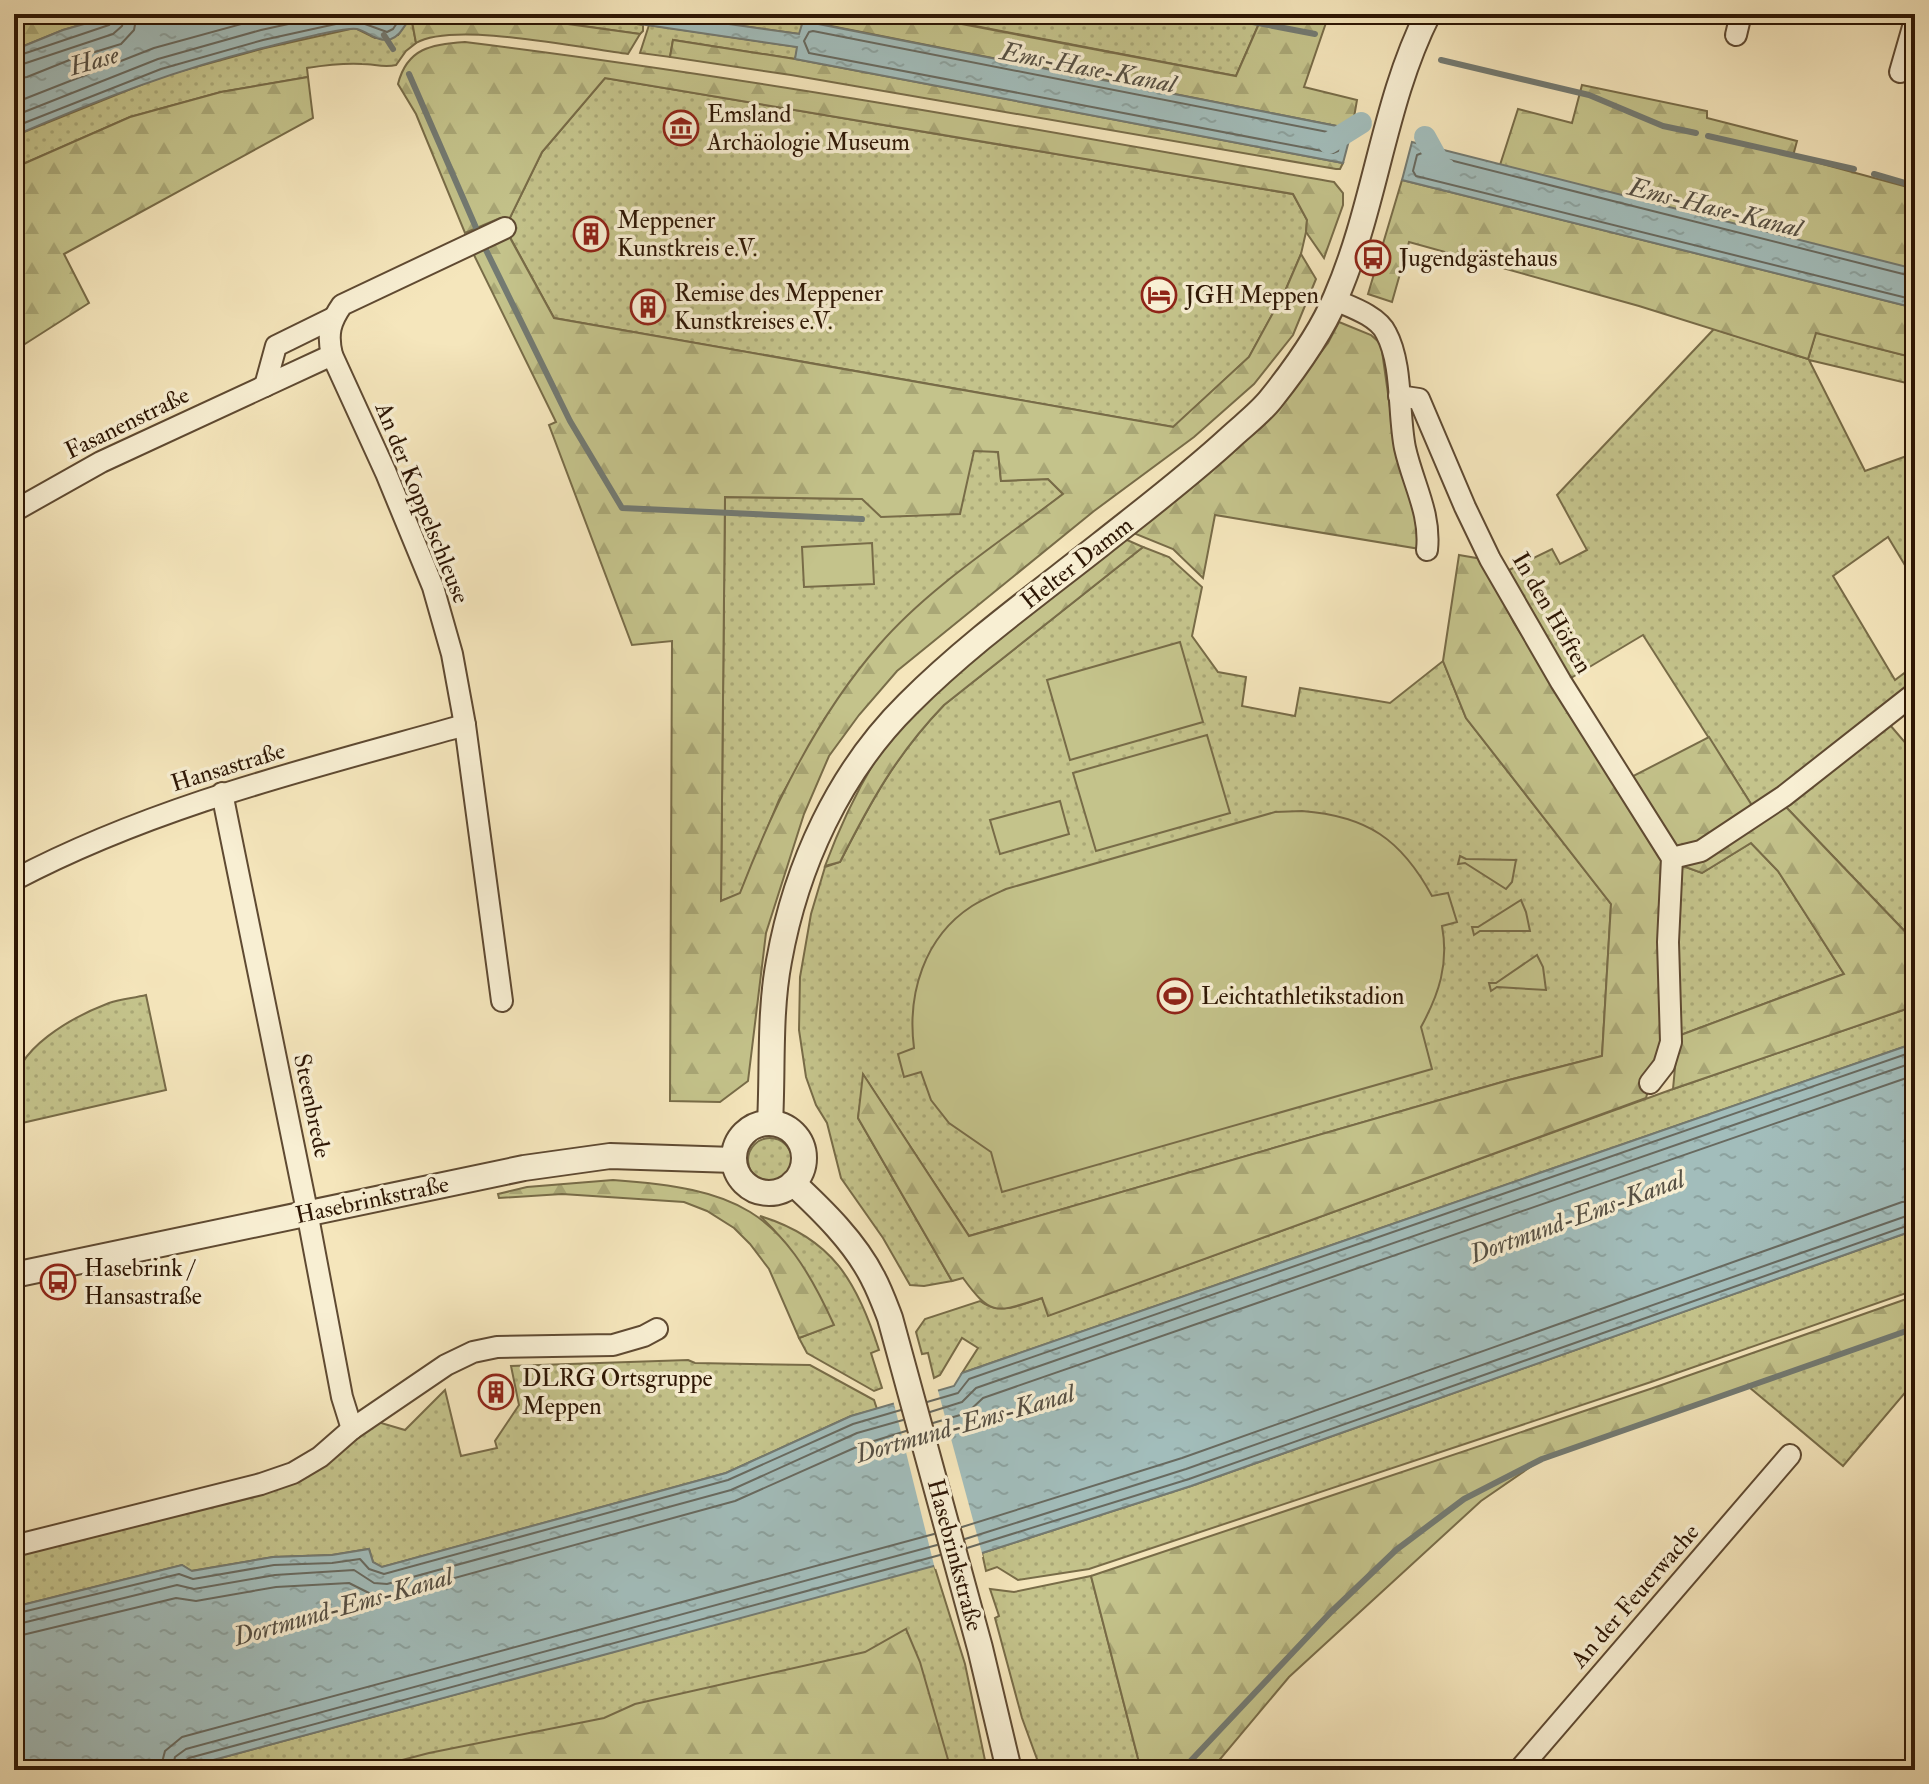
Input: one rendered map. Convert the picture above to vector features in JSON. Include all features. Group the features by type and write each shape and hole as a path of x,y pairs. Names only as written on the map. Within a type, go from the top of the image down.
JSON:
{"street":[{"name":"Helter Damm","path":"770,1123 773,1008 779,960 804,867 832,807 865,755 906,706 972,645 1167,492 1269,402 1305,351 1335,300 1355,248 1392,104 1412,46 1428,14"},
{"path":"1736,35 1741,14"},
{"path":"1900,72 1915,20"},
{"path":"265,386 276,346 333,318 342,305 499,230"},
{"path":"1335,300 1364,314 1386,332 1395,364 1405,449 1429,528 1427,550"},
{"name":"An der Koppelschleuse","path":"333,318 328,337 332,355 386,473 433,587 452,654 465,725 502,1001"},
{"name":"Fasanenstraße","path":"14,511 101,462 332,355"},
{"name":"In den Höften","path":"1399,396 1419,399 1490,559 1561,682 1672,858"},
{"path":"1650,1083 1664,1065 1671,1042 1668,942 1672,858 1701,851 1784,796 1915,693"},
{"name":"Hansastraße","path":"14,880 115,832 222,793 465,725"},
{"name":"Steenbrede","path":"222,793 342,1397 352,1429"},
{"path":"770,1123 790,1130 798,1138 802,1149 802,1170 793,1183 775,1192 753,1189 743,1182 734,1160 739,1140 747,1131 770,1123"},
{"name":"Hasebrinkstraße","path":"14,1275 524,1168 637,1156 734,1160"},
{"name":"Hasebrinkstraße","path":"793,1183 831,1221 872,1276 890,1318 1009,1770"},
{"path":"14,1546 261,1484 293,1473 320,1457 352,1429 446,1365 473,1352 497,1347 613,1345 657,1329"},
{"name":"An der Feuerwache","path":"1519,1770 1790,1455"}],"green space":[{"path":"14,14 119,14 63,30 14,50"},
{"path":"495,14 640,34 628,54 487,35 434,37 416,43 411,16"},
{"path":"571,14 643,25 643,31 640,34 569,24"},
{"path":"658,14 832,14 831,26 803,21 800,34"},
{"path":"832,14 940,14 940,20 1236,76 1261,19 1271,26 1283,14 1329,14 1304,87 1357,100 1352,129 831,26"},
{"path":"940,14 1255,14 1261,19 1236,76 939,19"},
{"path":"411,16 416,43 396,65 348,64 307,68 308,77 221,92 130,117 14,168 14,136 163,76 265,48 355,28 375,38 398,35"},
{"path":"649,25 798,47 795,59 673,40 670,57 640,53"},
{"path":"673,40 795,59 1343,163 1340,169 1336,169 670,57"},
{"path":"465,42 792,89 1334,182 1343,193 1343,205 1324,258 1306,232 1307,220 1293,194 605,78 542,152 505,228 500,218 465,233 416,114 398,84 414,55 442,44"},
{"path":"308,77 313,118 64,254 89,303 14,351 14,168 130,117 221,92"},
{"path":"605,78 1293,194 1307,220 1301,254 1249,357 1174,427 554,318 505,228 542,152"},
{"path":"1582,85 1707,111 1707,118 1797,141 1793,156 1915,189 1915,270 1500,165 1518,109 1572,123"},
{"path":"1402,180 1915,308 1915,358 1816,333 1808,359 1639,306 1409,242 1392,302 1368,294"},
{"path":"509,236 554,318 1173,427 1249,357 1301,254 1316,279 1293,335 1254,384 1194,437 1094,511 897,671 829,756 804,814 766,933 748,1081 720,1102 670,1101 672,641 632,645 549,425 556,422 473,253","holes":["974,451 998,452 1001,481 1048,479 1063,494 943,584 879,645 836,701 799,763 767,827 740,893 721,901 725,497 862,499 881,517 960,514"]},
{"path":"1339,322 1371,335 1381,344 1394,436 1422,532 1420,549 1215,515 1203,578 1173,549 1126,530 1279,406 1328,343"},
{"path":"1714,329 1808,359 1816,332 1915,358 1915,385 1809,360 1865,471 1915,453 1915,582 1888,537 1833,576 1895,680 1915,665 1915,683 1753,807 1643,635 1571,678 1531,615 1509,570 1552,549 1560,564 1587,550 1557,495"},
{"path":"973,451 998,451 1001,481 1048,479 1063,494 933,594 825,718 779,800 740,894 721,901 725,497 862,499"},
{"path":"1118,536 1143,547 944,705 886,779 840,862 825,866 857,793 899,724"},
{"path":"872,543 874,584 804,587 802,547"},
{"path":"1143,547 1169,557 1202,587 1192,636 1218,672 1246,677 1242,706 1295,716 1300,688 1390,703 1443,661 1466,718 1611,904 1602,1056 969,1236 864,1076 858,1118 952,1281 910,1285 883,1238 841,1178 827,1123 816,1105 806,1077 799,1030 800,977 811,914 825,867 840,862 886,779 944,705"},
{"path":"1459,555 1482,559 1514,623 1616,785 1709,737 1761,820 1785,806 1915,942 1915,1006 1673,1089 1678,1036 1844,974 1778,871 1751,843 1702,873 1666,860 1662,1041 1646,1098 1048,1316 1042,1298 1005,1308 989,1306 963,1278 952,1281 858,1118 863,1074 969,1236 1602,1056 1611,904 1466,718 1443,661"},
{"path":"1180,642 1203,722 1070,760 1047,680"},
{"path":"1890,725 1915,754 1915,942 1785,806"},
{"path":"1207,735 1230,813 1096,851 1073,773"},
{"path":"1060,801 1069,834 1000,854 990,820"},
{"name":"Leichtathletikstadion","path":"1302,811 1345,818 1364,825 1380,834 1408,859 1432,896 1448,893 1457,922 1442,926 1444,953 1441,978 1421,1027 1432,1069 1002,1192 991,1152 949,1123 931,1100 921,1072 904,1077 898,1054 914,1048 913,1007 917,988 922,968 942,934 972,906 1006,889 1275,812"},
{"path":"1751,843 1778,871 1844,974 1678,1036 1676,941 1680,865 1702,873"},
{"path":"1460,856 1466,859 1516,860 1512,882 1506,889 1465,863 1458,864"},
{"path":"1521,900 1530,931 1480,931 1474,935 1472,927 1478,927"},
{"path":"1537,955 1543,967 1546,990 1497,987 1491,991 1489,983 1496,983"},
{"path":"146,995 166,1090 22,1123 14,1093 16,1077 34,1049 79,1016 114,1002"},
{"path":"1915,1006 1915,1043 962,1373 978,1348 962,1338 940,1375 934,1378 928,1353 922,1354 916,1332 925,1319 980,1301 1003,1308 1042,1298 1049,1315 1673,1089"},
{"path":"770,1138 786,1144 792,1160 786,1176 770,1182 754,1176 748,1160 754,1144"},
{"path":"613,1180 692,1190 723,1199 750,1212 773,1230 795,1254 834,1325 799,1338 769,1269 750,1244 734,1228 707,1211 684,1202 562,1194 499,1198 498,1194 527,1187"},
{"path":"760,1216 806,1237 838,1265 851,1283 879,1350 871,1353 882,1388 874,1391 807,1353 799,1338 833,1325 802,1266"},
{"path":"1915,1230 1915,1290 1651,1382 1089,1569 1018,1580 997,1567 986,1571 982,1553 1191,1486"},
{"path":"1915,1296 1915,1328 1542,1459 1481,1501 1289,1677 1211,1770 1141,1770 1091,1576 1653,1388"},
{"path":"1915,1328 1915,1381 1843,1466 1749,1387"},
{"path":"688,1360 695,1363 810,1365 874,1400 877,1409 851,1416 726,1473 382,1567 373,1562 369,1549 332,1555 273,1557 191,1571 182,1565 14,1607 14,1553 264,1490 378,1422 405,1430 445,1390 461,1456 497,1448 495,1441 519,1405 511,1366"},
{"path":"934,1565 965,1664 987,1770 176,1770"},
{"path":"1091,1576 1141,1770 1041,1770 1022,1718 990,1589 1014,1592"},
{"path":"906,1629 920,1662 951,1770 364,1770 429,1753 604,1718 635,1704 865,1652"}],"water":[{"name":"Hase","path":"119,14 416,14 391,39 382,40 361,30 351,29 267,47 139,86 14,136 14,50 63,30"},
{"path":"495,14 571,14 569,24"},
{"path":"571,14 658,14 799,34 803,21 1352,129 1343,163 795,59 797,47"},
{"path":"1412,142 1915,269 1915,308 1402,180"},
{"name":"Dortmund-Ems-Kanal","path":"1915,1043 1915,1230 1191,1486 982,1553 176,1770 14,1770 14,1607 182,1565 192,1571 273,1557 332,1555 369,1549 373,1562 382,1567 726,1473 851,1416 954,1386 962,1373"}],"pier":[{"path":"937,1387 983,1557 935,1569 893,1400"}],"waterway":[{"path":"1211,14 1315,34"},
{"path":"384,35 393,49"},
{"path":"1441,60 1589,95 1663,126 1696,133"},
{"path":"409,74 484,246 570,421 622,508 862,519"},
{"name":"Ems-Hase-Kanal","path":"1329,143 1361,123"},
{"path":"1708,136 1854,169"},
{"name":"Ems-Hase-Kanal","path":"1425,137 1445,169"},
{"path":"1874,174 1915,186"},
{"path":"1182,1770 1331,1612 1396,1550 1464,1499 1542,1459 1915,1328"}],"place":[{"name":"Emsland Archäologie Museum","path":"681,128"},
{"name":"Meppener Kunstkreis e.V.","path":"591,234"},
{"name":"Jugendgästehaus","path":"1373,258"},
{"name":"JGH Meppen","path":"1159,295"},
{"name":"Remise des Meppener Kunstkreises e.V.","path":"648,307"},
{"name":"Leichtathletikstadion","path":"1175,996"},
{"name":"Hasebrink / Hansastraße","path":"58,1282"},
{"name":"DLRG Ortsgruppe Meppen","path":"496,1392"}]}
